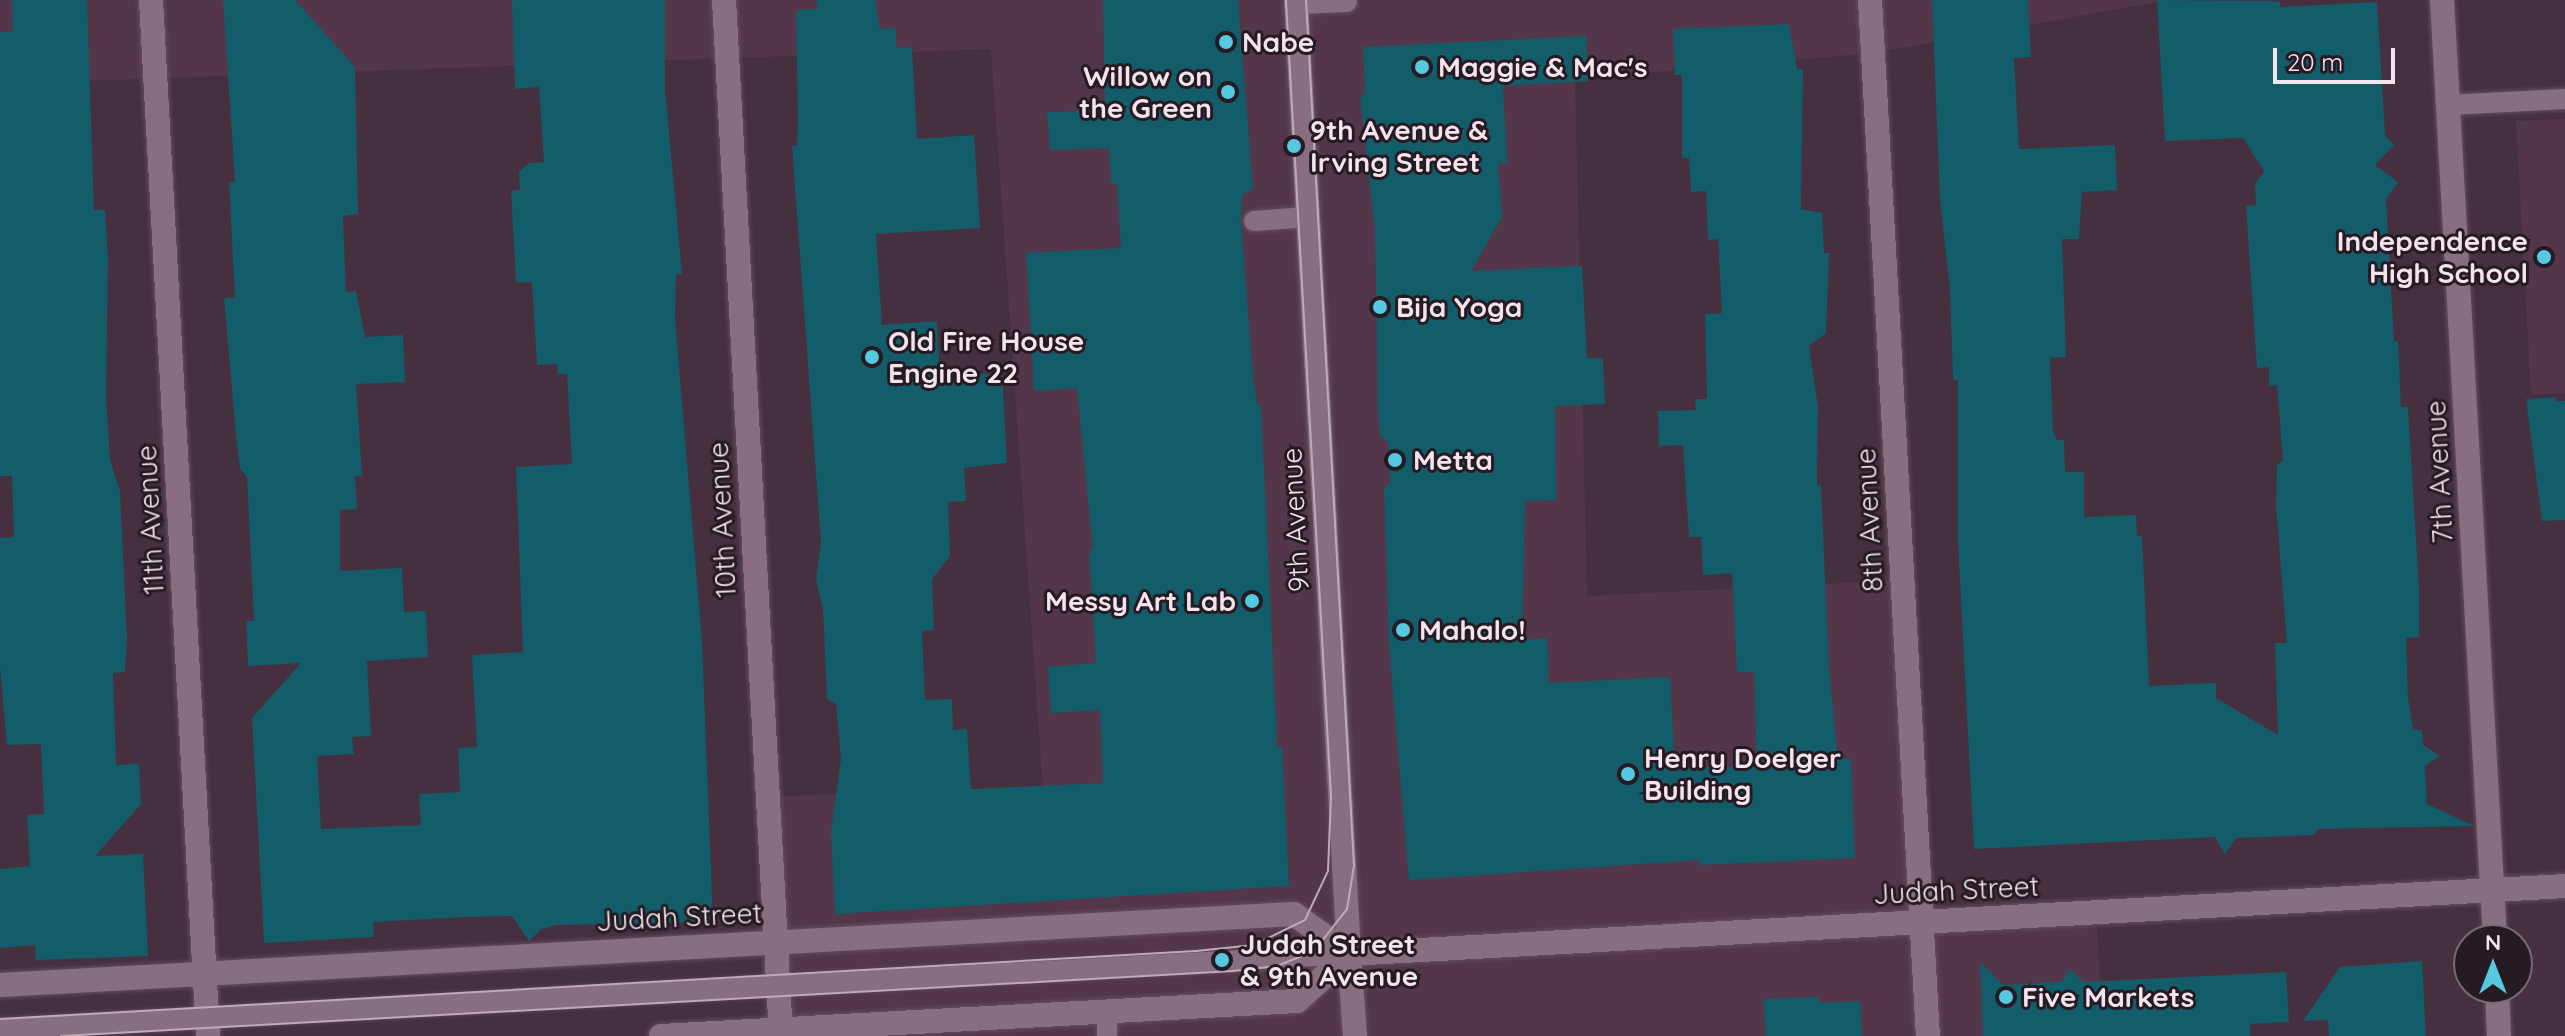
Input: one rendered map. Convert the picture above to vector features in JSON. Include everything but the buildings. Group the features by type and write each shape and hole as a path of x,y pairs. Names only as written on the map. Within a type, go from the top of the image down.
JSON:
{"street":[{"name":"11th Avenue","path":"151,0 208,1026"},
{"name":"10th Avenue","path":"724,0 780,1033"},
{"name":"8th Avenue","path":"1870,0 1928,1036"},
{"name":"7th Avenue","path":"2442,0 2494,924"},
{"name":"9th Avenue","path":"1296,2 1355,1036"},
{"name":"Judah Street","path":"0,985 1294,914 1349,954 2565,886"},
{"path":"661,1036 780,1033 1297,1001 1349,954"},
{"path":"2498,1004 2499,1036"}],"lane":[{"path":"1296,2 1347,2"},
{"path":"2448,105 2565,99"},
{"path":"1254,221 1308,217"},
{"name":"Judah Street","path":"0,1029 208,1026 778,985 1349,954"},
{"path":"1107,1011 1107,1036"}],"shaded area":[{"path":"0,0 2168,0 1873,53 1575,79 1587,596 1902,580 1921,922 2096,912 2103,1036 781,1036 767,796 1043,790 991,49 0,84"},
{"name":"Independence High School","path":"2565,119 2565,393 2531,395 2516,121"}],"tram line":[{"path":"0,1019 1196,951 1254,945 1305,920 1328,871 1331,796 1286,0"},
{"path":"61,1036 1233,971 1277,966 1314,951 1347,909 1354,866 1306,0"}],"place":[{"name":"Nabe","path":"1226,42"},
{"name":"Maggie & Mac's","path":"1422,67"},
{"name":"Willow on the Green","path":"1228,92"},
{"name":"9th Avenue & Irving Street","path":"1294,146"},
{"name":"Independence High School","path":"2544,257"},
{"name":"Bija Yoga","path":"1380,307"},
{"name":"Old Fire House Engine 22","path":"872,357"},
{"name":"Metta","path":"1395,460"},
{"name":"Messy Art Lab","path":"1252,601"},
{"name":"Mahalo!","path":"1403,630"},
{"name":"Henry Doelger Building","path":"1628,774"},
{"name":"Judah Street & 9th Avenue","path":"1222,960"},
{"name":"Five Markets","path":"2006,997"}]}
